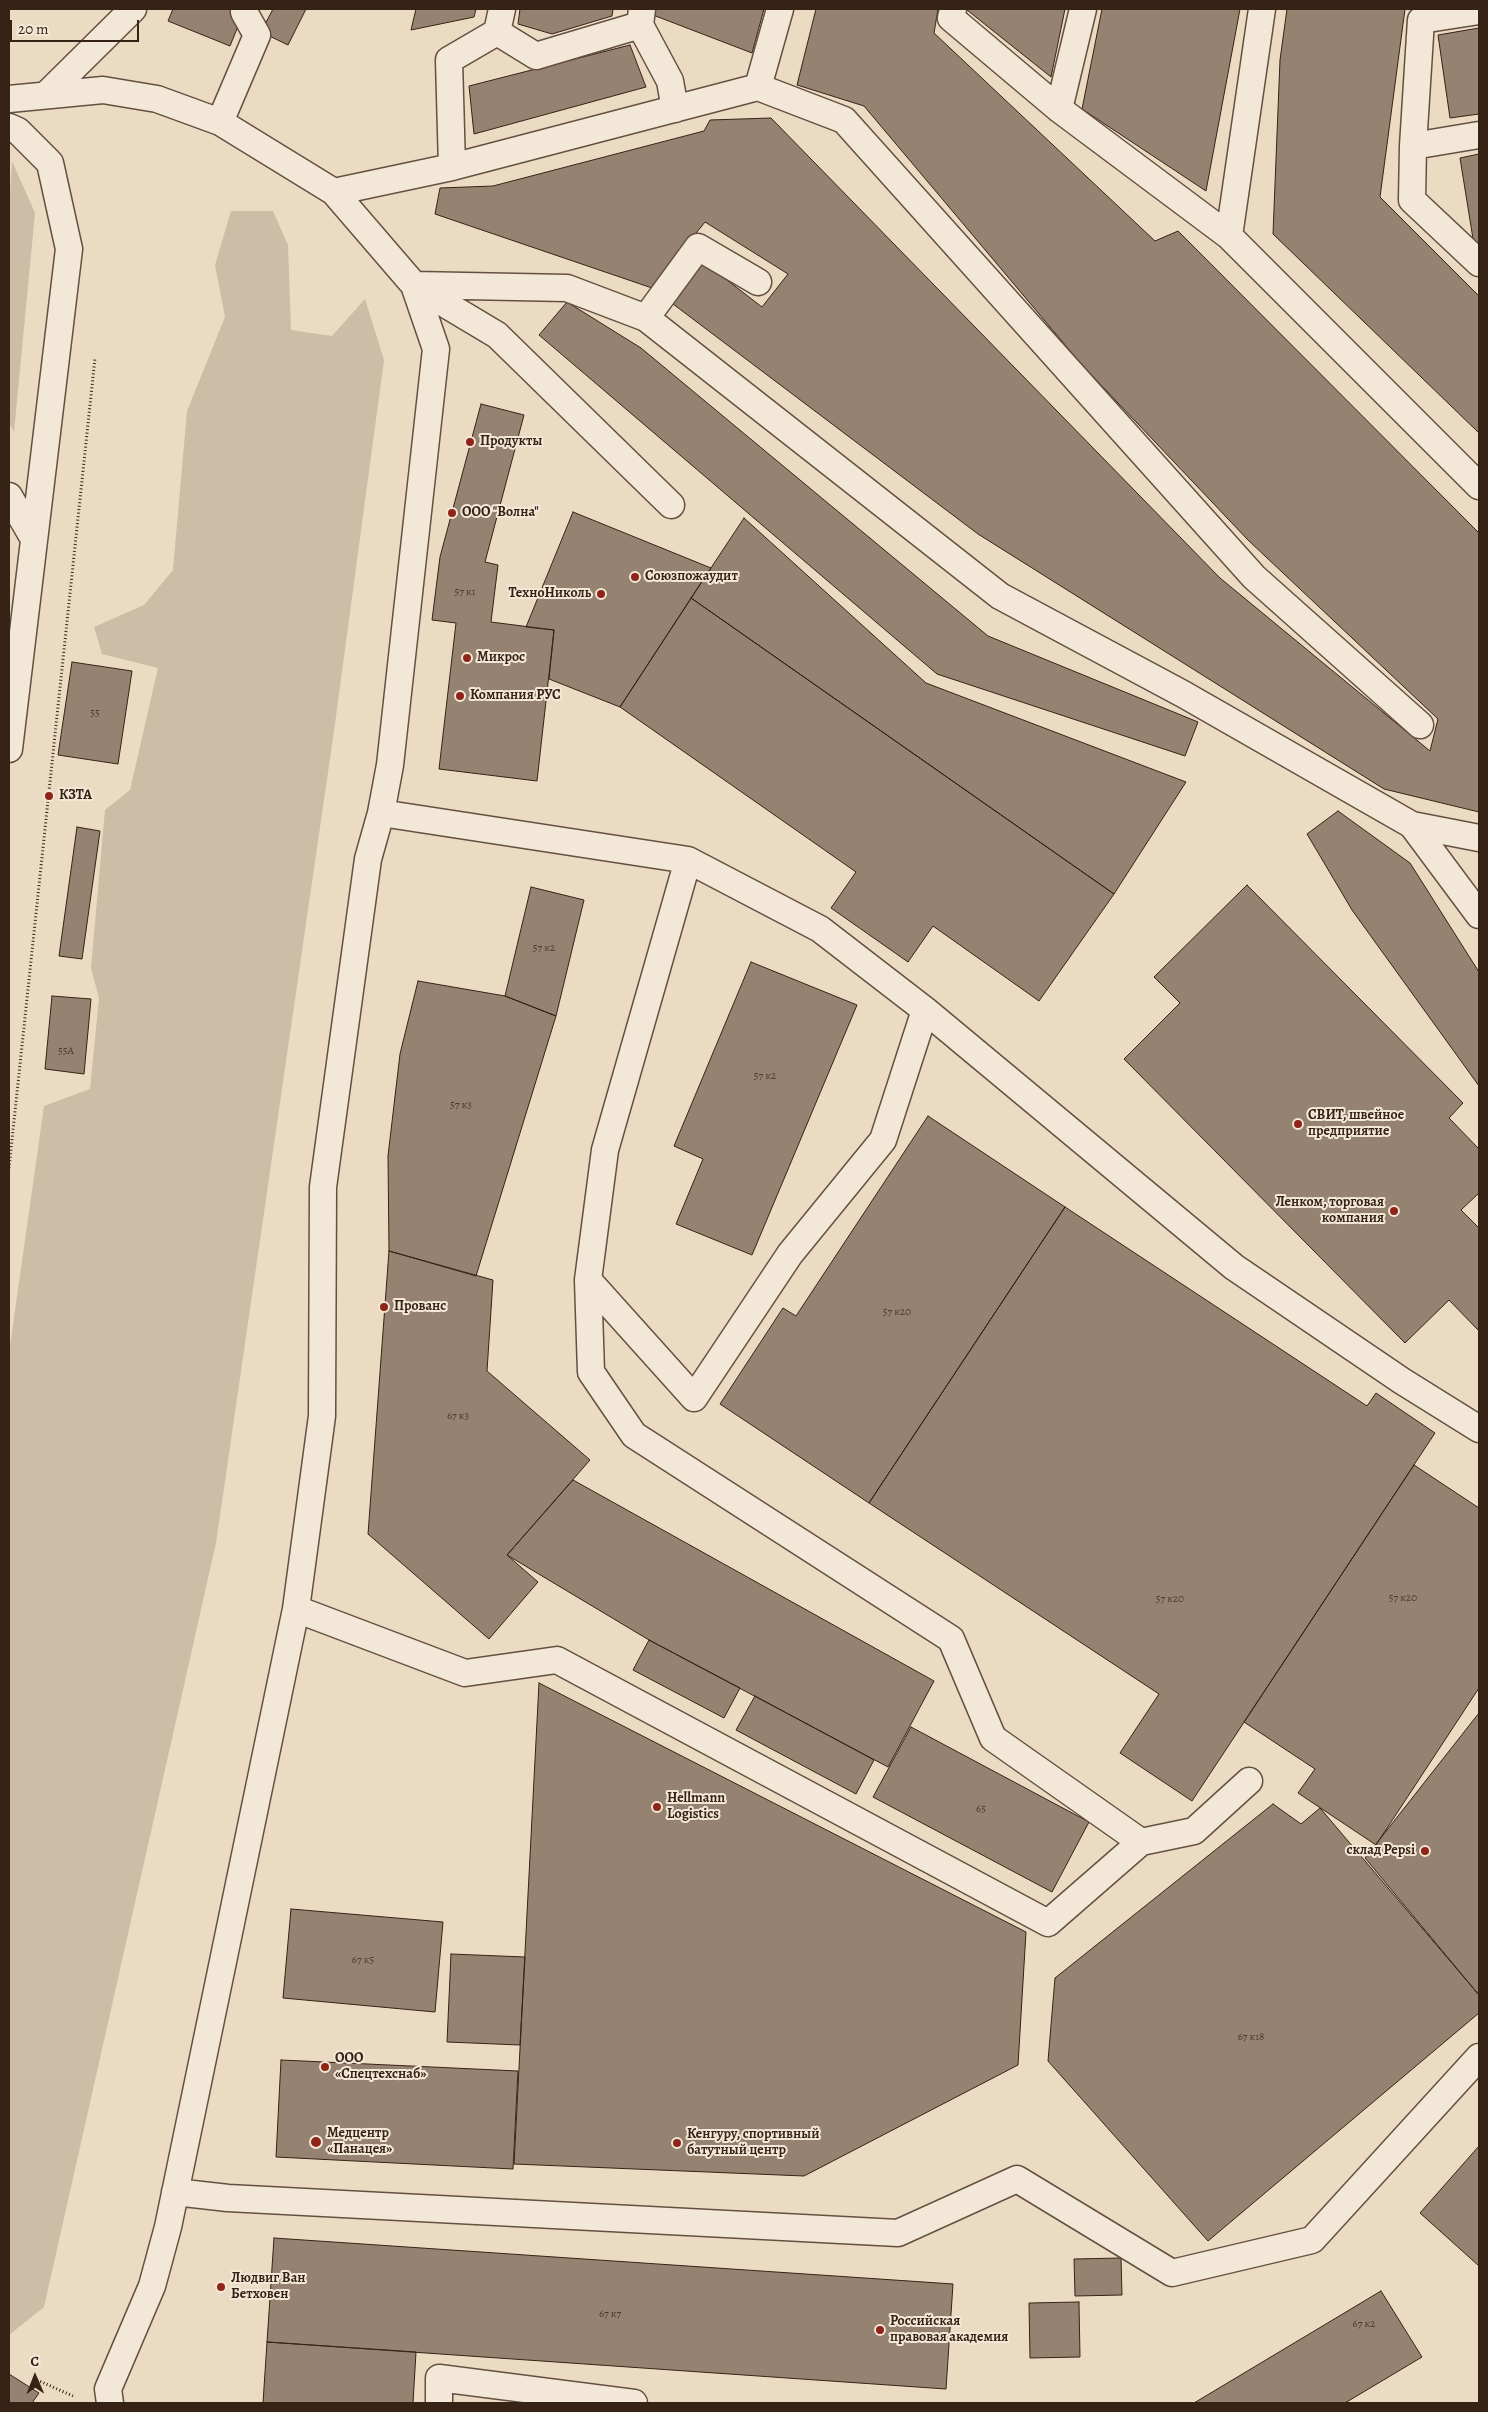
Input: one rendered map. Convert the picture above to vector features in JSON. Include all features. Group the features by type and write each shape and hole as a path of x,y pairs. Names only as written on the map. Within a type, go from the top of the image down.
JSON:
{"lane":[{"path":"46,94 133,9"},
{"path":"758,87 780,9"},
{"path":"953,9 951,18 1060,109 1229,236 1479,486"},
{"path":"1060,109 1083,9"},
{"path":"1229,236 1262,9"},
{"path":"1479,11 1422,14 1413,146 1412,200 1479,263"},
{"path":"220,122 257,35 244,12"},
{"path":"452,167 449,60 500,21 536,56 641,17 670,81 675,109"},
{"path":"334,192 452,167 758,87 844,120 1254,577 1420,725"},
{"path":"9,99 103,90 157,99 220,122 334,192 414,285 497,335 671,505"},
{"path":"9,127 18,131 50,163 69,248 9,749"},
{"path":"1413,146 1479,135"},
{"path":"646,318 698,247 758,282"},
{"path":"414,285 567,288 646,318 1000,596 1183,694 1412,825 1479,838"},
{"path":"110,2403 108,2388 152,2286 175,2192 296,1609 322,1416 323,1187 368,859 381,814 390,765 436,349 414,285"},
{"path":"9,496 34,539"},
{"path":"381,814 688,860 820,930 926,1010 1234,1267 1402,1381 1479,1429"},
{"path":"1412,825 1479,915"},
{"path":"688,860 605,1150 588,1280 592,1372 634,1435 951,1639 993,1738 1141,1842"},
{"path":"588,1280 694,1398 790,1254 883,1140 926,1010"},
{"path":"296,1609 465,1672 557,1660 1048,1923 1141,1842 1194,1831 1249,1781"},
{"path":"175,2192 228,2198 898,2232 1017,2179 1172,2273 1312,2240 1479,2057"},
{"path":"439,2403 439,2378 634,2403"}],"path":[{"path":"37,2380 80,2399"}],"shaded area":[{"path":"12,161 35,213 14,432 9,423 9,209"},
{"path":"231,211 273,211 288,245 291,330 332,336 365,299 384,360 334,731 216,1543 44,2307 9,2335 9,1353 44,1106 90,1089 99,998 91,968 105,810 130,790 158,668 102,654 94,627 144,605 173,570 187,411 225,317 215,265"}],"building":[{"path":"173,9 245,9 230,46 168,21"},
{"path":"273,9 306,9 288,45 261,32"},
{"path":"416,9 476,9 474,17 411,30"},
{"path":"520,9 613,9 612,16 552,34 518,24"},
{"path":"655,9 764,9 752,53 653,15"},
{"path":"816,9 938,9 934,33 1155,241 1178,231 1479,533 1479,812 1384,789 978,534 673,304 701,260 762,307 788,274 705,222 652,288 435,214 440,188 493,186 704,131 710,120 771,118 1220,578 1430,751 1438,719 1248,540 1082,365 864,106 797,85"},
{"path":"1065,9 1051,77 967,10"},
{"path":"1102,9 1240,9 1206,191 1082,109"},
{"path":"1287,9 1405,9 1380,197 1479,296 1479,433 1273,234 1280,60"},
{"path":"1479,28 1479,114 1450,118 1438,35"},
{"path":"630,45 646,87 474,134 469,86"},
{"path":"1479,154 1479,244 1474,245 1460,158"},
{"path":"567,302 641,348 988,636 1198,722 1185,756 937,674 539,335"},
{"path":"481,404 524,415 485,562 498,565 491,622 554,630 537,781 439,769 456,623 432,620 440,557"},
{"path":"573,512 711,568 620,707 549,679 554,630 526,627"},
{"path":"744,518 926,683 1186,782 1114,894 691,598"},
{"path":"691,598 1114,894 1039,1001 933,926 908,962 831,908 856,872 620,707"},
{"path":"72,662 132,671 118,764 58,755"},
{"path":"1338,811 1410,863 1479,972 1479,1086 1352,910 1307,834"},
{"path":"77,827 100,831 82,959 59,956"},
{"path":"1247,885 1463,1103 1449,1118 1479,1149 1479,1193 1461,1210 1479,1228 1479,1331 1449,1300 1405,1343 1124,1059 1180,1003 1154,977"},
{"path":"531,887 584,900 556,1016 505,996"},
{"path":"751,962 857,1005 752,1255 676,1224 703,1159 674,1146"},
{"path":"418,981 505,996 556,1016 476,1276 389,1251 388,1156 400,1054"},
{"path":"52,996 91,999 84,1074 45,1069"},
{"path":"928,1116 1065,1207 869,1503 720,1404 783,1308 796,1316"},
{"path":"1065,1207 1367,1406 1376,1393 1435,1433 1192,1801 1120,1753 1159,1694 869,1503"},
{"path":"389,1251 493,1280 487,1371 590,1460 507,1555 538,1582 489,1639 368,1534"},
{"path":"1414,1465 1479,1508 1479,1688 1376,1845 1298,1793 1315,1769 1244,1722"},
{"path":"573,1480 934,1681 888,1767 649,1640 507,1555"},
{"path":"649,1640 740,1688 724,1718 633,1670"},
{"name":"Hellmann Logistics","path":"539,1683 1026,1932 1018,2065 804,2176 514,2164"},
{"path":"755,1696 874,1760 856,1794 736,1730"},
{"name":"склад Pepsi","path":"1479,1713 1479,1995 1365,1858"},
{"path":"911,1727 1089,1822 1052,1892 873,1797"},
{"path":"1273,1804 1301,1824 1320,1808 1479,1995 1479,2013 1208,2241 1048,2061 1055,1978"},
{"path":"291,1909 443,1922 435,2012 283,1998"},
{"path":"451,1954 525,1957 520,2045 447,2042"},
{"path":"281,2060 518,2071 513,2169 276,2157"},
{"path":"1479,2146 1479,2266 1420,2213"},
{"path":"274,2238 953,2284 946,2389 267,2342"},
{"path":"1121,2258 1122,2295 1075,2296 1074,2259"},
{"path":"1381,2291 1422,2357 1345,2403 1194,2403"},
{"path":"1079,2302 1080,2357 1030,2358 1029,2303"},
{"path":"267,2342 416,2352 413,2403 263,2403"},
{"path":"9,2374 39,2393 32,2403 9,2403"}],"place":[{"name":"Продукты","path":"470,442"},
{"name":"ООО \"Волна\"","path":"452,513"},
{"name":"Союзпожаудит","path":"635,577"},
{"name":"ТехноНиколь","path":"601,594"},
{"name":"Микрос","path":"467,658"},
{"name":"Компания РУС","path":"460,696"},
{"name":"КЗТА","path":"49,796"},
{"name":"СВИТ, швейное предприятие","path":"1298,1124"},
{"name":"Ленком, торговая компания","path":"1394,1211"},
{"name":"Прованс","path":"384,1307"},
{"name":"Hellmann Logistics","path":"657,1807"},
{"name":"склад Pepsi","path":"1425,1851"},
{"name":"ООО «Спецтехснаб»","path":"325,2067"},
{"name":"Медцентр «Панацея»","path":"316,2142"},
{"name":"Кенгуру, спортивный батутный центр","path":"677,2143"},
{"name":"Людвиг Ван Бетховен","path":"221,2287"},
{"name":"Российская правовая академия","path":"880,2330"}]}
